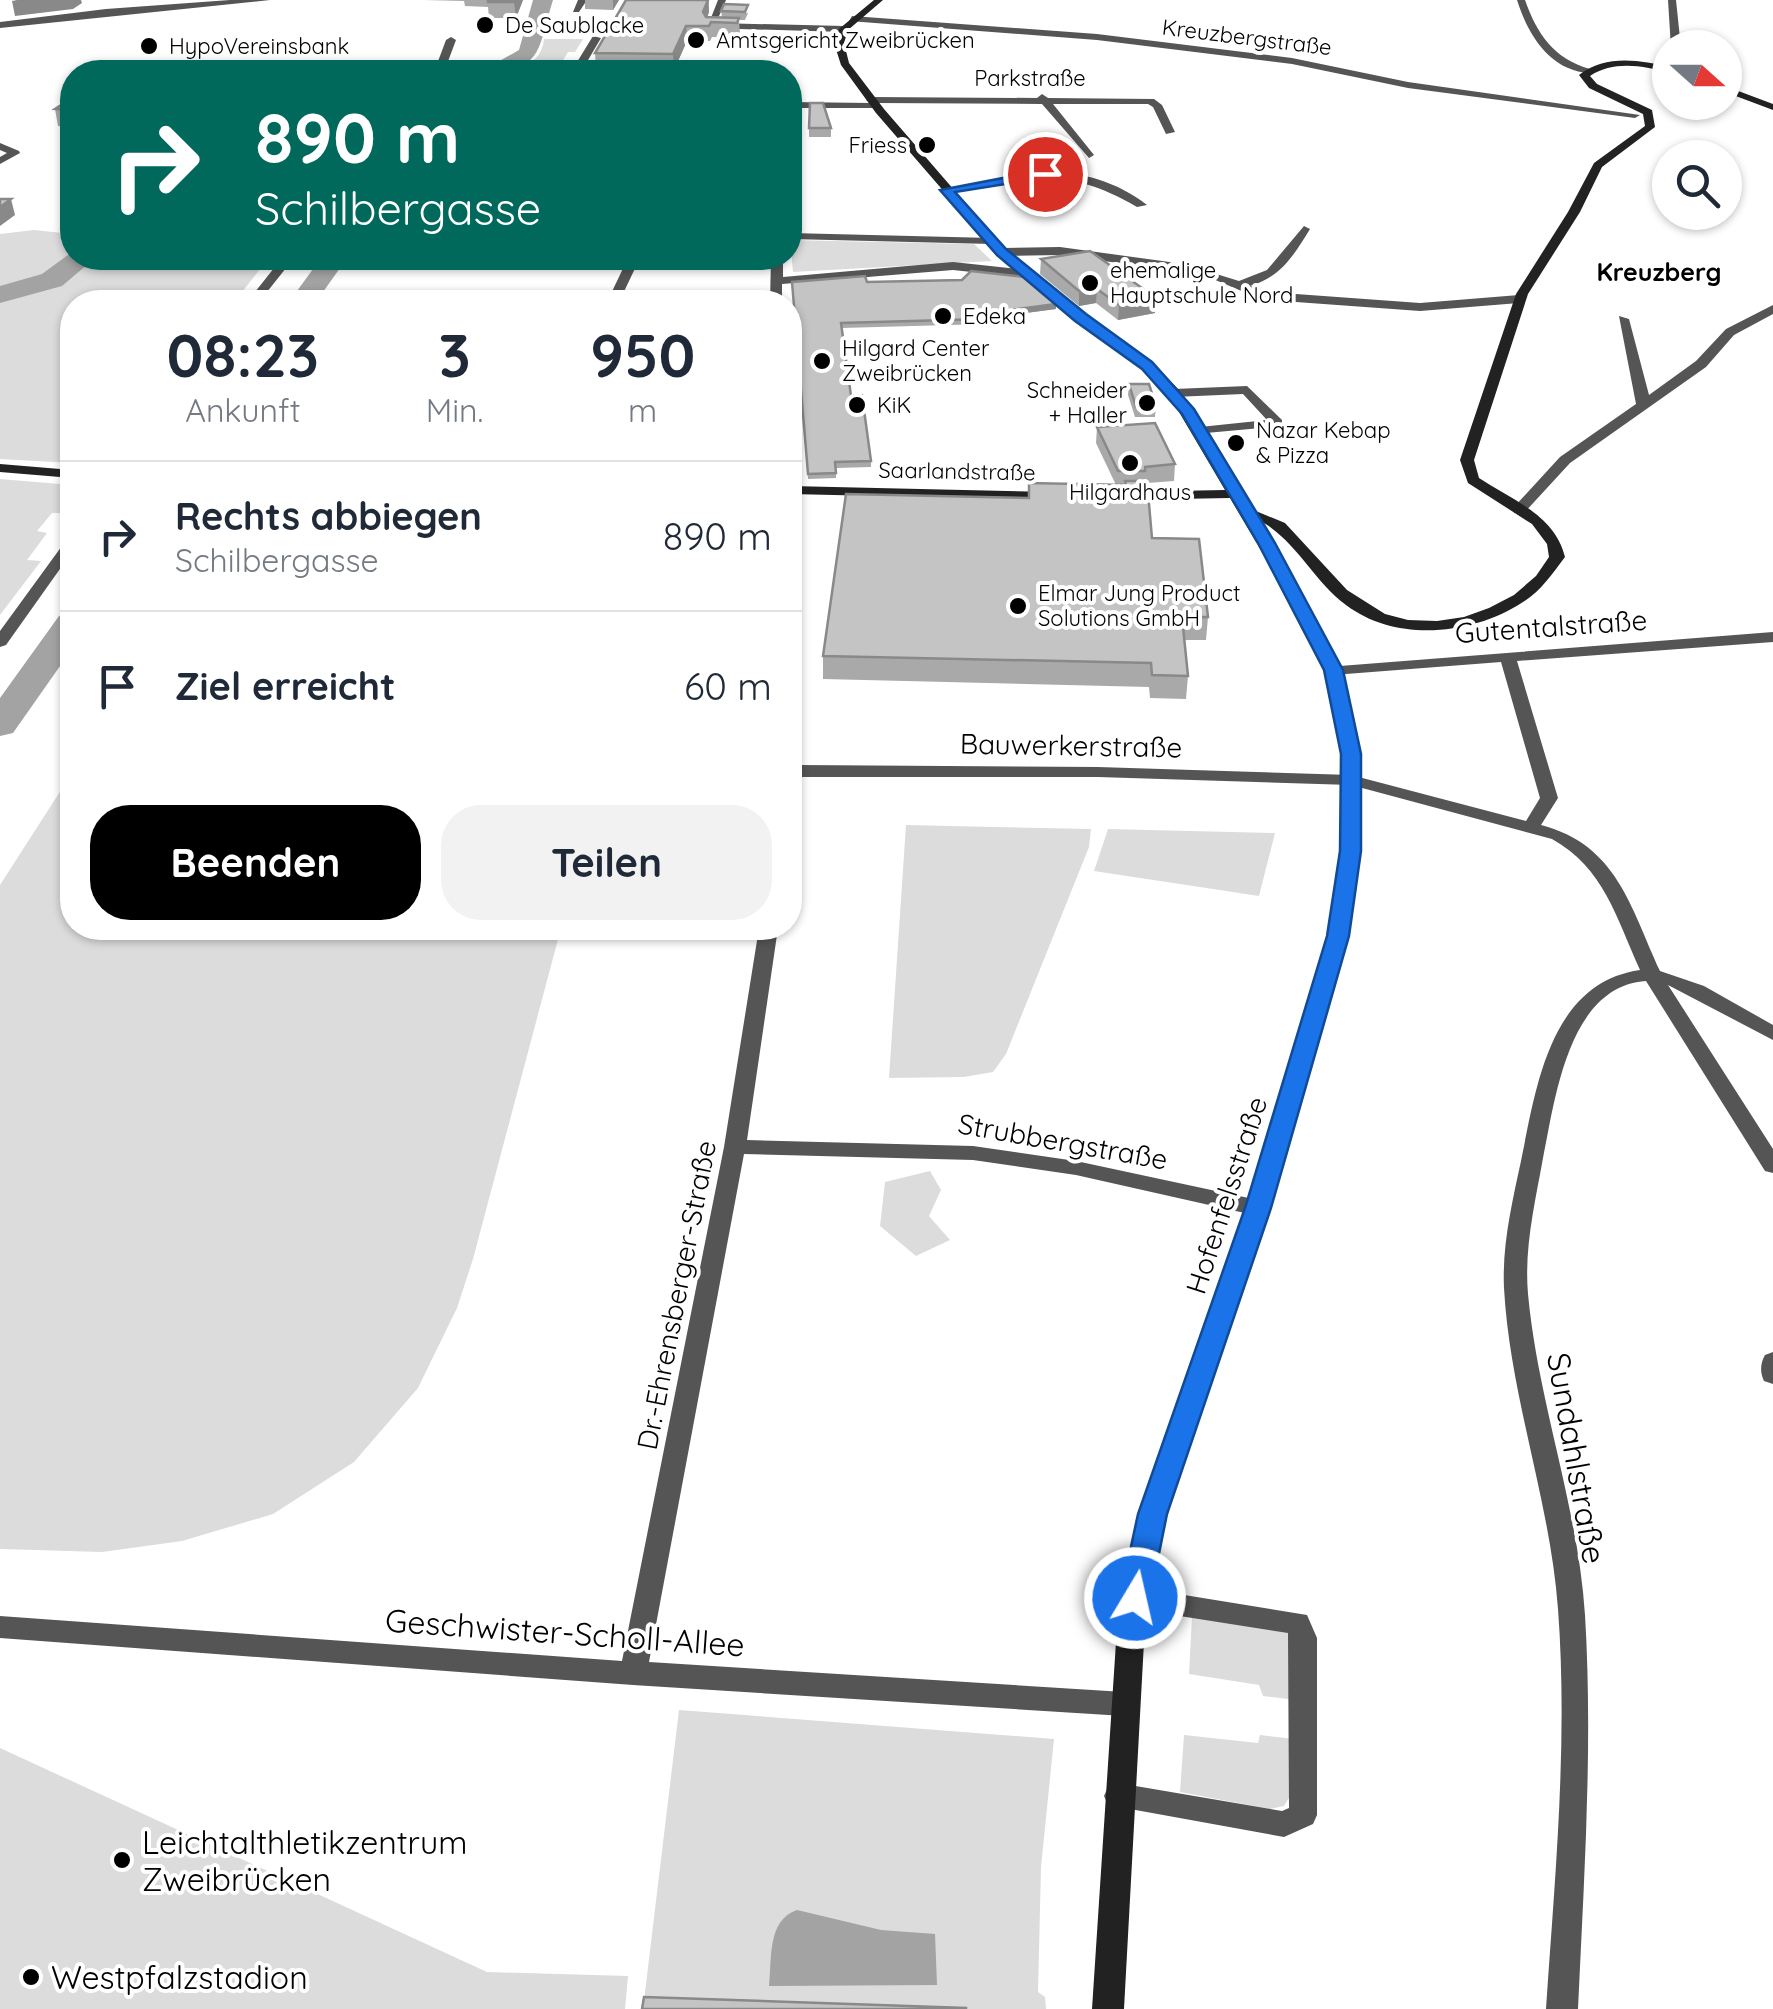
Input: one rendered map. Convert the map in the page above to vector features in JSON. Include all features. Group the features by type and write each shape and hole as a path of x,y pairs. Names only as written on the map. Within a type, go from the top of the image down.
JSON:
{"main road":[{"path":"844,29 878,0"},
{"name":"Hofenfelsstraße","path":"844,29 839,54 858,86 1002,252 1147,366 1174,392 1247,512 1333,670 1345,718 1351,780 1349,869 1338,936 1258,1208 1152,1514 1135,1598 1124,1704 1108,2009"},
{"path":"1247,512 1263,515 1280,525 1355,605 1394,620 1442,626 1487,617 1551,568 1557,556 1554,540 1541,525 1472,480 1467,460 1519,299 1574,212 1598,165 1650,127 1648,112 1593,86 1584,78 1587,71 1622,64 1652,67"},
{"path":"1742,96 1773,107"},
{"path":"1183,495 1201,484 1216,462"},
{"path":"0,468 60,473"},
{"name":"Saarlandstraße","path":"802,490 1070,496"},
{"path":"1107,496 1235,494"}],"street":[{"path":"0,24 266,0"},
{"path":"576,10 583,0"},
{"path":"722,0 710,26 844,29"},
{"path":"1521,0 1533,28 1551,54 1563,64 1587,71"},
{"path":"1672,0 1674,30"},
{"name":"Kreuzbergstraße","path":"852,19 1097,37 1292,60 1418,86 1634,115"},
{"path":"583,60 596,38"},
{"path":"444,60 450,40"},
{"path":"821,106 851,98 858,86"},
{"path":"1042,98 1089,155"},
{"name":"Parkstraße","path":"802,106 1042,98 1150,100 1158,105 1170,132"},
{"path":"0,146 16,153 0,162"},
{"path":"946,190 1059,174 1098,180 1141,205"},
{"path":"1238,284 1273,274 1304,229"},
{"path":"802,236 968,243 992,240"},
{"path":"1002,252 1081,253 1202,272 1278,296 1398,306 1519,299"},
{"path":"775,281 953,266 1027,274"},
{"path":"263,290 278,270"},
{"path":"775,290 776,270"},
{"path":"1519,510 1565,460 1701,364 1730,332 1773,308"},
{"path":"1623,319 1641,383 1642,406"},
{"path":"1174,392 1248,390 1277,424 1200,432"},
{"path":"0,642 60,559"},
{"name":"Gutentalstraße","path":"1333,670 1773,636"},
{"path":"1508,657 1549,798 1532,827"},
{"name":"Bauwerkerstraße","path":"802,771 1098,772 1351,780 1532,827 1572,842 1595,859 1608,878 1652,975 1773,1166"},
{"name":"Dr.-Ehrensberger-Straße","path":"633,1673 735,1147 766,940"},
{"path":"1652,975 1694,990 1773,1034"},
{"name":"Sundahlstraße","path":"1562,2009 1573,1739 1570,1608 1561,1532 1521,1330 1517,1252 1544,1098 1558,1050 1572,1025 1602,992 1634,976 1652,975"},
{"name":"Strubbergstraße","path":"735,1147 989,1154 1258,1208"},
{"path":"1773,1361 1773,1374"},
{"path":"1118,1796 1284,1824 1303,1815 1304,1638 1298,1623 1135,1598"},
{"name":"Geschwister-Scholl-Allee","path":"0,1626 633,1673 1124,1704"}],"shaded area":[{"path":"544,39 583,39 575,52 568,52 563,60 533,60"},
{"path":"34,230 60,233 60,270 259,270 244,290 60,290 60,462 0,459 0,234"},
{"path":"802,240 974,244 992,261 793,272 802,270"},
{"path":"0,479 60,484 60,513 52,513 37,531 47,533 27,560 41,561 0,615"},
{"path":"60,792 60,940 558,940 473,1259 457,1308 418,1388 354,1462 273,1514 182,1541 102,1552 0,1549 0,885"},
{"path":"906,825 1091,829 1089,847 1006,1054 993,1072 964,1077 889,1078"},
{"path":"1108,829 1275,833 1259,896 1094,871"},
{"path":"930,1171 941,1190 929,1216 950,1240 916,1256 880,1226 885,1182"},
{"path":"1192,1617 1292,1633 1296,1700 1263,1696 1259,1685 1189,1674"},
{"path":"679,1710 1054,1739 1041,1867 1038,1992 1045,1997 1046,2009 643,2009"},
{"path":"1184,1735 1258,1743 1260,1735 1294,1739 1292,1793 1284,1806 1270,1809 1180,1792"},
{"name":"Leichtalthletikzentrum Zweibrücken","path":"0,1748 487,1972 628,1976 625,2009 0,2009"},
{"path":"797,1910 881,1930 935,1934 937,1985 769,1986 776,1931 787,1915"}],"building":[{"path":"626,0 708,0 703,12 706,17 739,18 737,23 686,26 673,54 595,53"},
{"path":"724,4 748,5 745,12 721,11"},
{"path":"810,103 823,103 831,128 809,128"},
{"path":"1090,251 1156,298 1119,305 1097,289 1079,291 1041,259"},
{"name":"Hilgard Center Zweibrücken","path":"971,271 1024,277 1056,304 1011,310 984,319 841,323 851,396 862,395 871,461 835,462 836,473 808,474 802,402 802,290 793,290 792,282 865,276 867,282 962,280"},
{"path":"1129,384 1149,384 1156,406 1136,407"},
{"path":"1155,423 1175,464 1145,467 1145,471 1118,471 1097,427"},
{"name":"Elmar Jung Product Solutions GmbH","path":"1125,481 1147,481 1152,538 1199,539 1208,617 1182,617 1188,676 1152,675 1151,663 823,656 846,494 1029,498 1029,483 1126,485"},
{"path":"644,1997 966,2008 966,2009 642,2009"}],"waterway":[{"path":"520,60 531,47 543,0"},
{"path":"0,295 52,280 66,270"},
{"path":"311,290 325,270"},
{"path":"0,725 60,641"}],"place":[{"name":"De Saublacke","path":"485,25"},
{"name":"Amtsgericht Zweibrücken","path":"696,40"},
{"name":"HypoVereinsbank","path":"149,46"},
{"name":"Friess","path":"927,145"},
{"name":"ehemalige Hauptschule Nord","path":"1090,283"},
{"name":"Edeka","path":"943,316"},
{"name":"Hilgard Center Zweibrücken","path":"822,361"},
{"name":"Schneider + Haller","path":"1147,403"},
{"name":"KiK","path":"857,405"},
{"name":"Nazar Kebap & Pizza","path":"1236,443"},
{"name":"Hilgardhaus","path":"1130,463"},
{"name":"Elmar Jung Product Solutions GmbH","path":"1018,606"},
{"name":"Leichtalthletikzentrum Zweibrücken","path":"122,1860"},
{"name":"Westpfalzstadion","path":"31,1977"}],"district":[{"name":"Kreuzberg","path":"1659,271"}],"route":[{"path":"1045,174 946,190 1002,252 1080,318 1164,380 1188,412 1266,543 1333,670 1351,754 1350,851 1338,936 1258,1208 1152,1514 1135,1598"}]}
